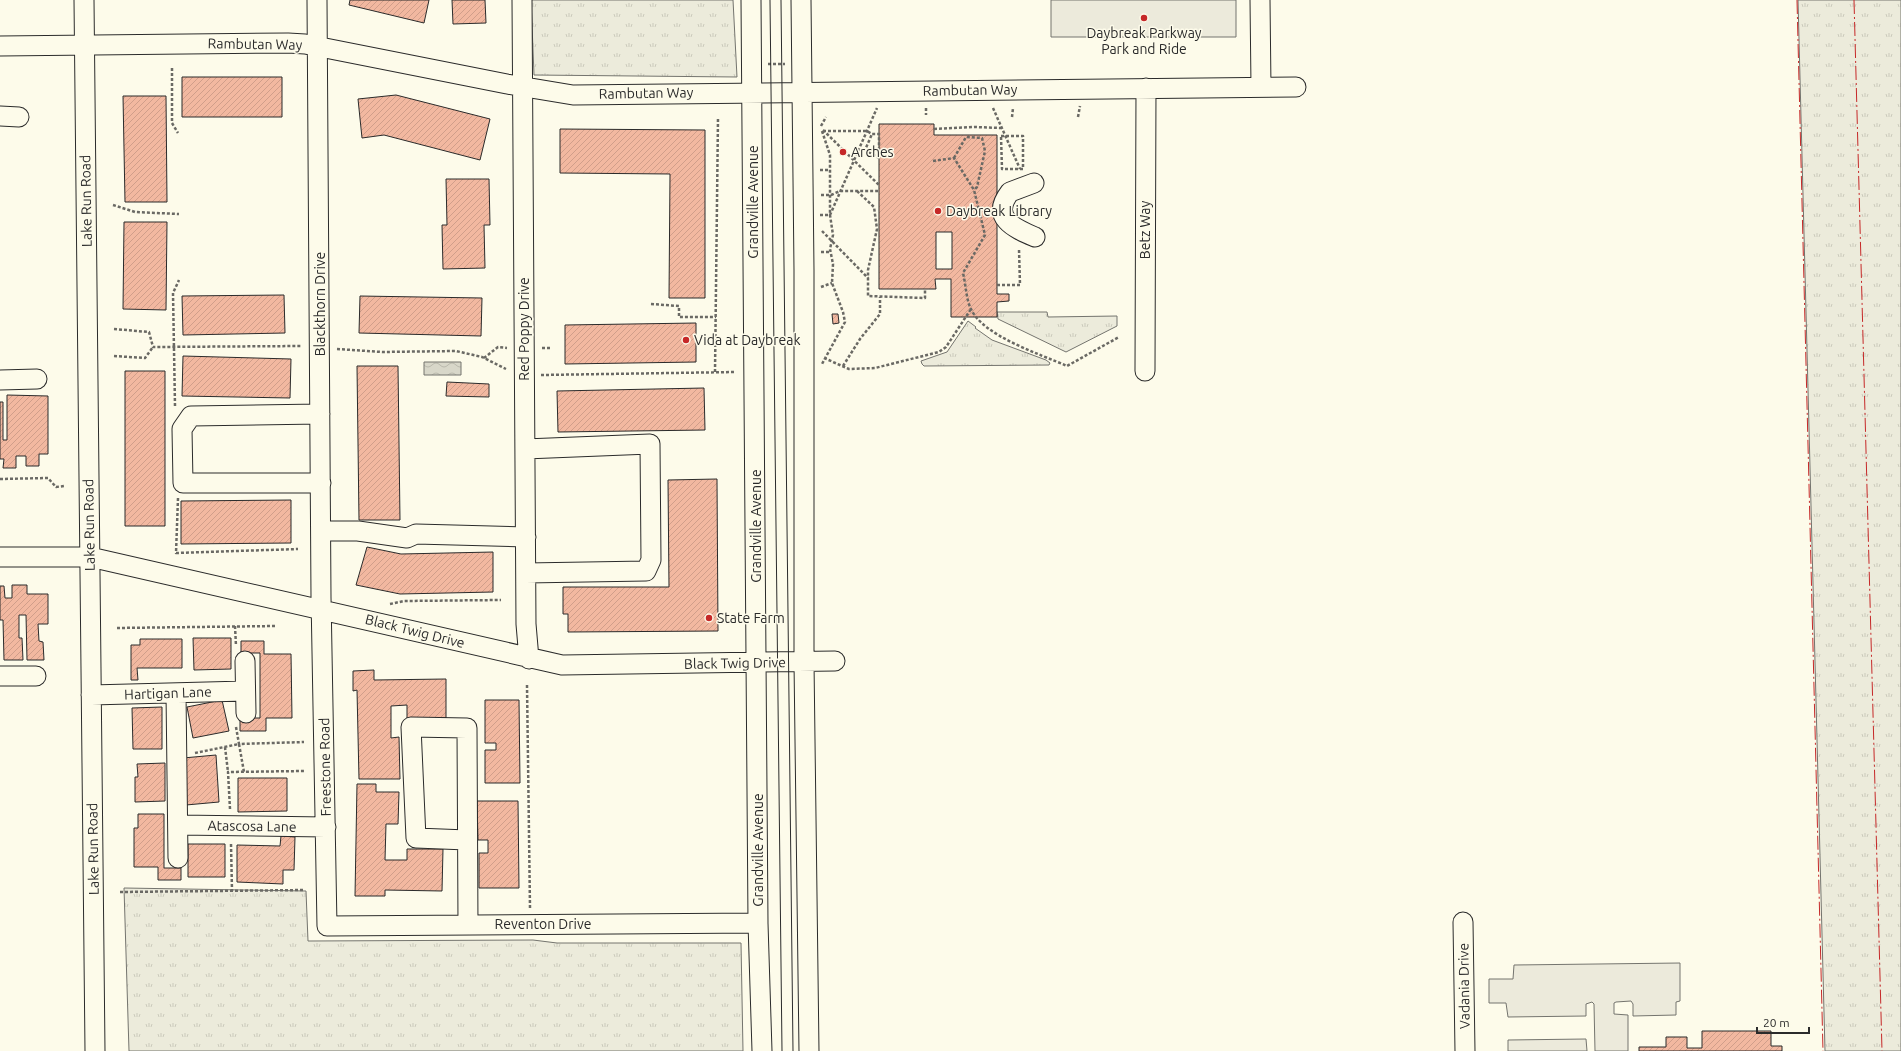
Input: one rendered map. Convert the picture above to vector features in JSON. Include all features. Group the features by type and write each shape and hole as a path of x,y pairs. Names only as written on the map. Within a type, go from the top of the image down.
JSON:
{"street":[{"name":"Lake Run Road","path":"84,0 83,45 85,69 95,1051"},
{"name":"Blackthorn Drive","path":"316,0 322,609"},
{"name":"Red Poppy Drive","path":"522,0 522,189 526,624 528,659"},
{"name":"Grandville Avenue","path":"751,0 758,923 762,1051"},
{"path":"801,0 804,662 809,1051"},
{"path":"1260,0 1261,88"},
{"name":"Rambutan Way","path":"0,46 288,42 317,46 523,87 573,94 1296,87"},
{"name":"Betz Way","path":"1145,371 1146,88"},
{"path":"1030,242 1007,222 1003,214 1003,206 1010,192 1034,183"},
{"path":"0,380 37,379"},
{"path":"320,414 191,416 182,429 183,483 321,483"},
{"path":"525,449 650,444 651,560 646,571 526,573"},
{"path":"321,531 358,531 407,538 416,534 526,537"},
{"name":"Black Twig Drive","path":"0,557 90,557 322,609 528,659 562,665 835,661"},
{"name":"Freestone Road","path":"322,609 327,926"},
{"path":"245,661 246,713"},
{"path":"0,676 36,676"},
{"name":"Hartigan Lane","path":"91,695 245,690"},
{"path":"176,693 178,858"},
{"path":"467,840 416,838 411,727 466,728 468,925"},
{"name":"Atascosa Lane","path":"178,825 326,826"},
{"name":"Vadania Drive","path":"1464,922 1465,1051"},
{"name":"Reventon Drive","path":"327,926 758,923"}],"path":[{"path":"172,68 172,123 178,133"},
{"path":"1078,117 1080,105"},
{"path":"992,106 1020,169"},
{"path":"1012,117 1013,106"},
{"path":"830,215 877,108"},
{"path":"715,372 718,118"},
{"path":"816,124 879,185"},
{"path":"934,129 974,127 1002,128"},
{"path":"822,129 867,131 872,134 878,134 879,158 865,150 872,134"},
{"path":"820,368 845,322 843,312 832,283 833,264 830,252 833,234 830,215 830,155 822,129"},
{"path":"1001,136 1023,136 1023,169 1020,169 1002,169 1001,136"},
{"path":"954,158 966,137 982,138 985,150 977,187 974,190"},
{"path":"933,161 954,158"},
{"path":"954,158 974,190 985,236 963,273 971,309 981,324 996,335 1067,366 1119,337"},
{"path":"816,170 830,170"},
{"path":"816,195 831,195 840,191 879,191"},
{"path":"857,191 874,207 877,229 868,270 868,296 925,298 925,289"},
{"path":"113,205 135,212 179,214"},
{"path":"817,216 830,215"},
{"path":"817,226 868,278"},
{"path":"997,285 1020,285 1019,247 1030,242"},
{"path":"818,252 830,252"},
{"path":"175,407 173,293 179,280"},
{"path":"818,288 832,283"},
{"path":"843,366 860,339 880,314 880,296"},
{"path":"651,304 679,306 679,317 716,317"},
{"path":"820,356 849,369 876,368 939,352 946,347 971,309"},
{"path":"114,329 149,332 154,347"},
{"path":"114,356 145,358 154,347 173,346 294,345 382,352 456,351 484,358 510,371"},
{"path":"484,358 498,348"},
{"path":"537,375 736,372"},
{"path":"0,478 48,478 56,487 64,486"},
{"path":"178,492 176,553 298,549"},
{"path":"390,604 404,601 501,600"},
{"path":"117,628 276,626"},
{"path":"527,685 530,915"},
{"path":"244,772 233,714 246,713"},
{"path":"177,757 239,744 304,742"},
{"path":"225,747 228,772"},
{"path":"120,892 305,890"}],"green space":[{"path":"531,0 733,0 737,77 534,75"},
{"path":"1798,0 1901,0 1901,1051 1825,1051"},
{"path":"997,312 1047,312 1048,317 1117,316 1117,326 1066,352 998,319"},
{"path":"968,321 992,340 1046,360 1050,363 1049,365 924,366 922,364 921,361 947,352"},
{"path":"124,888 306,891 308,941 533,940 557,943 741,943 743,1051 129,1051"}],"shaded area":[{"name":"Daybreak Parkway Park and Ride","path":"1051,0 1236,0 1236,37 1051,37"},
{"path":"1680,963 1680,1001 1676,1002 1676,1015 1633,1016 1633,1004 1631,1001 1614,1003 1614,1014 1628,1015 1628,1051 1595,1051 1594,1004 1592,1002 1586,1004 1586,1016 1508,1017 1506,1003 1489,1003 1489,979 1513,979 1514,965"},
{"path":"1586,1039 1587,1051 1508,1051 1508,1040"}],"water":[{"path":"424,362 461,362 461,375 424,375"}],"building":[{"path":"350,0 429,0 424,23 349,5"},
{"path":"452,0 485,0 486,23 453,24"},
{"path":"182,77 282,77 282,117 182,117"},
{"path":"396,95 490,119 480,160 384,135 362,138 358,99"},
{"path":"123,96 166,96 167,202 125,202"},
{"name":"Daybreak Library","path":"879,124 934,124 934,135 997,135 997,294 1009,294 1009,301 997,302 997,317 951,317 951,279 935,279 936,289 879,289","holes":["936,232 952,232 952,269 936,269"]},
{"path":"560,129 705,130 705,298 669,298 670,174 560,173"},
{"path":"446,179 489,179 490,225 484,225 485,268 443,269 442,225 447,225"},
{"path":"124,222 167,222 166,310 123,309"},
{"path":"284,295 285,333 183,335 182,296"},
{"path":"360,296 482,298 481,336 359,333"},
{"path":"832,314 838,314 839,323 833,324"},
{"path":"696,323 696,362 565,364 565,325"},
{"path":"183,356 291,359 290,398 182,396"},
{"path":"357,366 398,366 400,520 359,520"},
{"path":"125,371 165,371 165,526 125,526"},
{"path":"447,382 489,384 489,397 446,396"},
{"path":"704,388 705,430 558,432 557,391"},
{"path":"7,395 48,396 48,454 39,454 39,466 26,466 26,456 16,456 16,468 3,468 4,459 0,459 0,402 3,402 3,440 7,440"},
{"path":"717,479 718,631 568,632 568,614 563,614 563,587 669,587 668,480"},
{"path":"291,500 291,543 181,544 181,501"},
{"path":"367,547 401,554 493,552 493,592 400,594 356,585"},
{"path":"12,585 27,585 27,594 48,594 48,624 38,624 39,641 43,642 44,660 27,660 26,615 19,615 19,638 22,638 23,660 4,660 3,620 0,620 0,586 4,586 5,598 12,598"},
{"path":"193,638 231,638 231,669 194,670"},
{"path":"140,639 182,639 182,668 137,668 138,680 131,680 131,645 140,645"},
{"path":"241,641 264,641 264,654 291,654 292,718 266,718 266,731 240,731 240,718 260,718 260,653 241,653"},
{"path":"374,670 374,680 446,679 446,718 407,719 407,705 391,706 391,738 399,737 400,779 359,779 357,690 353,691 353,671"},
{"path":"222,700 229,731 193,738 187,707"},
{"path":"485,700 519,700 520,783 485,783 485,750 496,750 496,743 485,743"},
{"path":"162,707 162,749 133,749 132,708"},
{"path":"216,755 219,802 186,805 183,758"},
{"path":"165,763 165,801 135,802 135,777 138,777 137,764"},
{"path":"238,778 287,778 287,811 238,812"},
{"path":"357,784 376,784 376,792 399,792 398,824 386,824 385,860 407,860 407,849 443,849 442,891 385,890 385,896 355,896"},
{"path":"477,801 518,801 519,888 479,888 479,853 488,853 488,840 478,840"},
{"path":"138,814 164,814 164,868 181,868 181,880 158,880 158,867 134,867 134,828 138,828"},
{"path":"281,836 295,837 294,870 283,870 283,884 237,882 237,845 280,846"},
{"path":"188,844 225,844 225,877 188,877"},
{"path":"1702,1031 1771,1031 1771,1046 1782,1046 1782,1051 1639,1051 1639,1047 1666,1047 1666,1037 1687,1037 1687,1048 1702,1048"}],"tram line":[{"path":"770,0 782,1051"},
{"path":"781,0 793,1051"}],"power":[{"path":"1797,0 1823,1051"},
{"path":"1854,0 1882,1051"}],"place":[{"name":"Daybreak Parkway Park and Ride","path":"1144,18"},
{"name":"Arches","path":"843,152"},
{"name":"Daybreak Library","path":"938,211"},
{"name":"Vida at Daybreak","path":"686,340"},
{"name":"State Farm","path":"709,618"}]}
